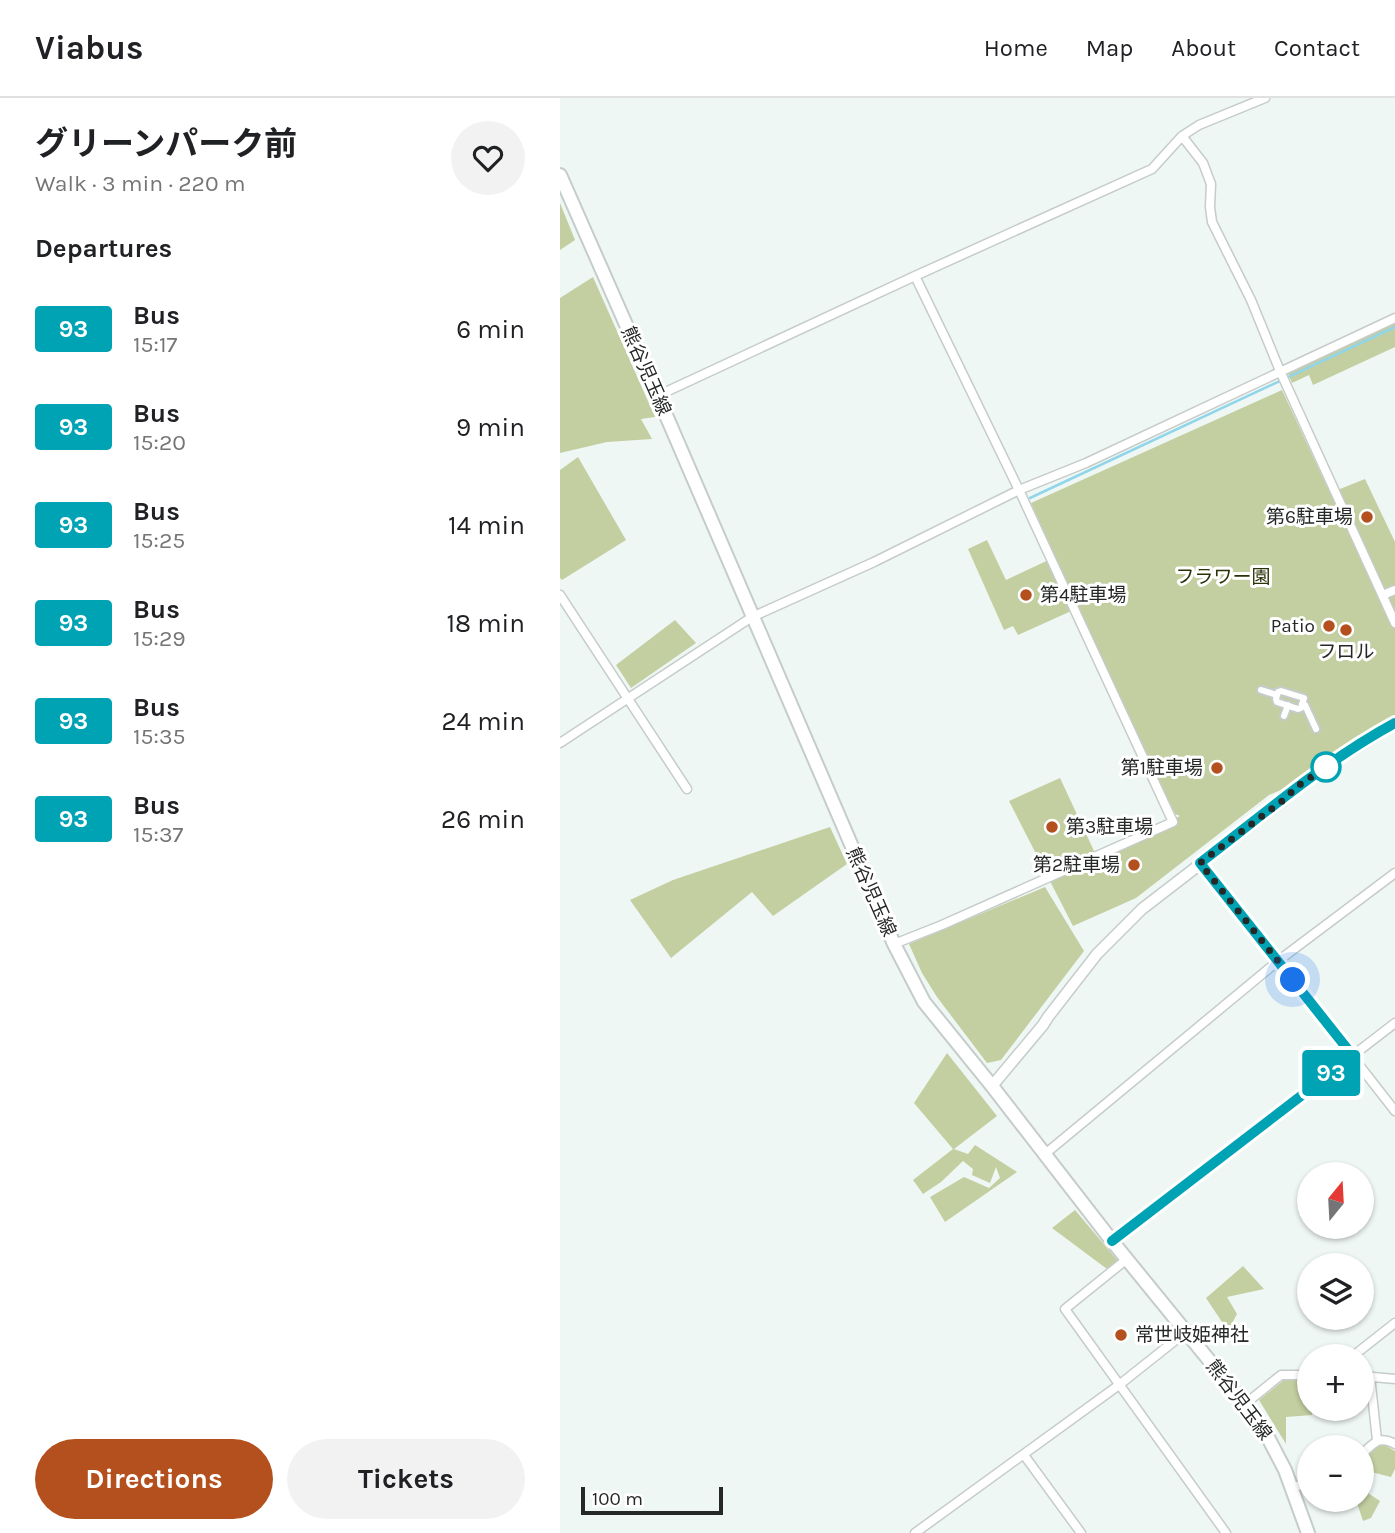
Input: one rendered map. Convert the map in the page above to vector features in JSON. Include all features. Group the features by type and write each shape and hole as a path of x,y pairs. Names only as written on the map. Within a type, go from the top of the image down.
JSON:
{"main road":[{"name":"熊谷児玉線","path":"560,175 894,944 924,1002 1267,1434 1286,1470 1308,1533"}],"street":[{"path":"657,396 1152,169 1182,136 1199,125 1265,98"},
{"path":"1182,136 1203,163 1211,184 1212,222 1251,300 1280,371 1395,623"},
{"path":"894,944 1173,822 1019,490 915,276"},
{"path":"560,743 752,617 874,562 1019,490 1086,463 1395,318"},
{"path":"1383,596 1395,590"},
{"path":"560,594 687,789"},
{"path":"1261,690 1277,695"},
{"path":"1281,691 1304,698 1301,708 1277,702 1277,695 1281,691"},
{"path":"1302,704 1305,705 1315,729"},
{"path":"1284,716 1288,705"},
{"path":"992,1086 1097,954 1142,909 1299,785 1395,723"},
{"path":"1200,863 1395,1111"},
{"path":"1045,1154 1278,961 1395,873"},
{"path":"1112,1241 1395,1023"},
{"path":"1127,1259 1065,1309 1226,1533"},
{"path":"1369,1344 1395,1324"},
{"path":"915,1533 1119,1385 1187,1331"},
{"path":"1245,1404 1281,1375 1297,1376"},
{"path":"1374,1377 1395,1378"},
{"path":"1374,1421 1377,1440"},
{"path":"1374,1443 1387,1439 1395,1444"},
{"path":"1024,1455 1081,1533"},
{"path":"1292,1488 1297,1486"},
{"path":"929,1523 936,1533"}],"green space":[{"path":"560,203 575,240 560,250"},
{"path":"593,277 655,417 641,419 652,439 607,442 560,453 560,298"},
{"path":"1395,318 1395,347 1313,385 1309,375 1292,383 1286,369"},
{"name":"フラワー園","path":"1282,390 1330,493 1365,479 1395,542 1395,717 1371,729 1286,788 1269,795 1136,898 1073,926 1009,801 1060,778 1095,853 1180,816 1175,814 1078,608 1018,635 1013,626 1004,630 968,549 987,540 1006,580 1055,557 1031,503"},
{"path":"578,457 626,540 562,580 560,470"},
{"path":"675,620 696,643 631,688 616,665"},
{"path":"830,827 847,864 773,916 752,892 671,958 630,900 673,880"},
{"path":"1045,887 1084,951 1001,1060 987,1063 937,997 909,944"},
{"path":"947,1053 997,1116 954,1149 968,1154 975,1145 1017,1172 945,1222 930,1197 964,1177 989,1188 1000,1178 996,1167 990,1183 972,1175 973,1169 963,1161 941,1182 923,1194 913,1180 953,1149 914,1103"},
{"path":"1075,1210 1118,1261 1107,1269 1052,1228"},
{"path":"1243,1266 1264,1289 1227,1297 1237,1314 1228,1331 1206,1298"},
{"path":"1297,1379 1297,1416 1286,1417 1286,1444 1259,1400 1284,1380"},
{"path":"1381,1443 1395,1451 1395,1469 1391,1477 1374,1473 1375,1446"},
{"path":"1374,1497 1380,1501 1371,1518 1363,1521 1360,1512 1374,1512"}],"waterway":[{"path":"1030,498 1395,327"}],"bus line":[{"name":"93","path":"1112,1241 1353,1056 1200,863 1299,785 1395,723"}],"place":[{"name":"第6駐車場","path":"1367,517"},
{"name":"第4駐車場","path":"1026,595"},
{"name":"Patio","path":"1329,626"},
{"name":"フロル","path":"1346,630"},
{"name":"第1駐車場","path":"1217,768"},
{"name":"第3駐車場","path":"1052,827"},
{"name":"第2駐車場","path":"1134,865"},
{"name":"常世岐姫神社","path":"1121,1335"}],"route":[{"path":"1293,980 1200,863 1299,785 1328,766 1326,767"}]}
